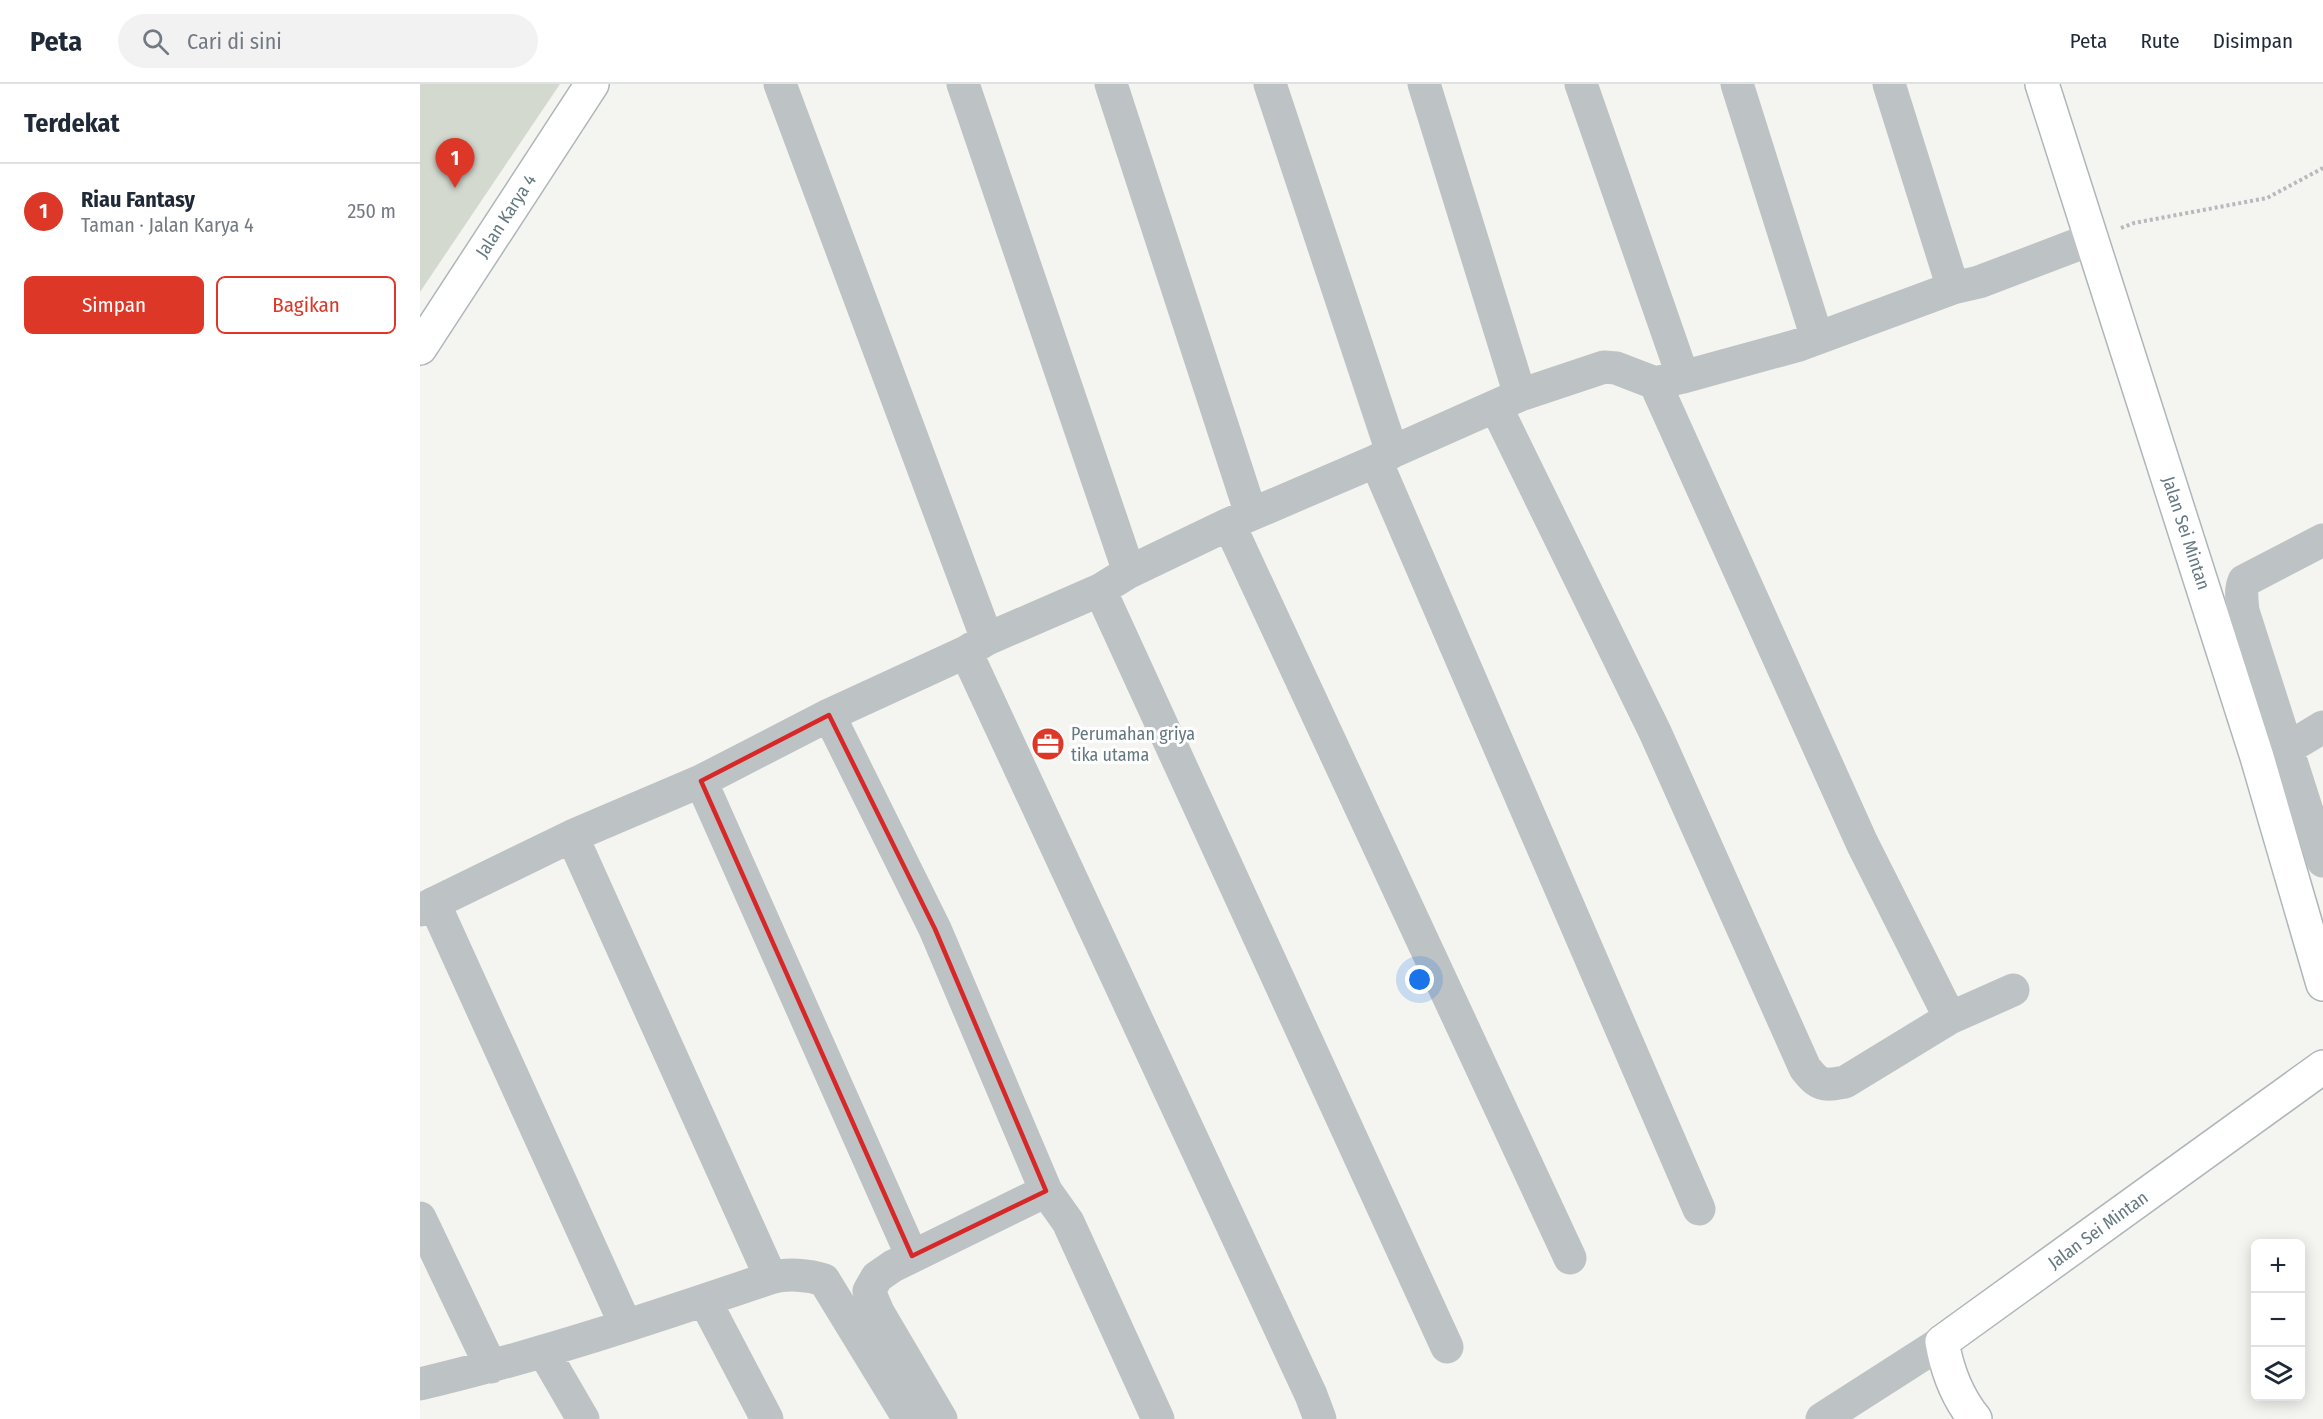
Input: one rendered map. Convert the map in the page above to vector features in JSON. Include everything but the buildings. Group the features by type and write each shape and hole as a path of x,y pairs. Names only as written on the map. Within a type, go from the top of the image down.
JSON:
{"street":[{"name":"Jalan Karya 4","path":"420,348 592,84"},
{"path":"963,84 1129,572"},
{"path":"1111,84 1240,519 1570,1258"},
{"path":"1270,84 1384,457 1699,1209"},
{"path":"1424,84 1508,401 1800,1057 1815,1081 1826,1086 1845,1082 1950,1018 2013,990"},
{"path":"1581,84 1669,380 1862,843 1950,1018"},
{"path":"1737,84 1817,338"},
{"path":"1889,84 1953,288"},
{"name":"Jalan Sei Mintan","path":"2042,84 2257,757 2309,943 2323,984"},
{"path":"787,86 976,646 1320,1419"},
{"path":"626,1326 427,907 572,836 701,781 829,715 1100,590 1129,572 1240,519 1508,401 1604,367 1669,380 1817,338 1953,288 1979,282 2092,238"},
{"path":"2323,540 2244,581 2241,587 2243,611 2323,861"},
{"path":"1100,590 1447,1347"},
{"path":"829,715 935,929 1046,1191 1068,1222 1158,1419"},
{"path":"2257,757 2288,748 2323,727"},
{"path":"701,781 912,1256"},
{"path":"572,836 771,1278"},
{"name":"Jalan Sei Mintan","path":"1942,1342 2323,1067"},
{"path":"941,1419 878,1312 869,1291 877,1277 893,1266 1046,1191"},
{"path":"420,1218 491,1367"},
{"path":"420,1384 544,1352 771,1278 808,1275 825,1280 909,1419"},
{"path":"705,1301 767,1419"},
{"path":"1822,1419 1942,1342 1950,1376 1967,1409 1975,1419"},
{"path":"544,1352 583,1419"}],"path":[{"path":"2092,238 2134,223 2267,198 2323,168"}],"highlighted area":[{"path":"829,715 935,929 1046,1191 912,1256 701,781"}],"shaded area":[{"path":"420,84 560,84 420,292"}],"place":[{"name":"Riau Fantasy","path":"455,188"},
{"name":"Perumahan griya tika utama","path":"1048,744"}]}
